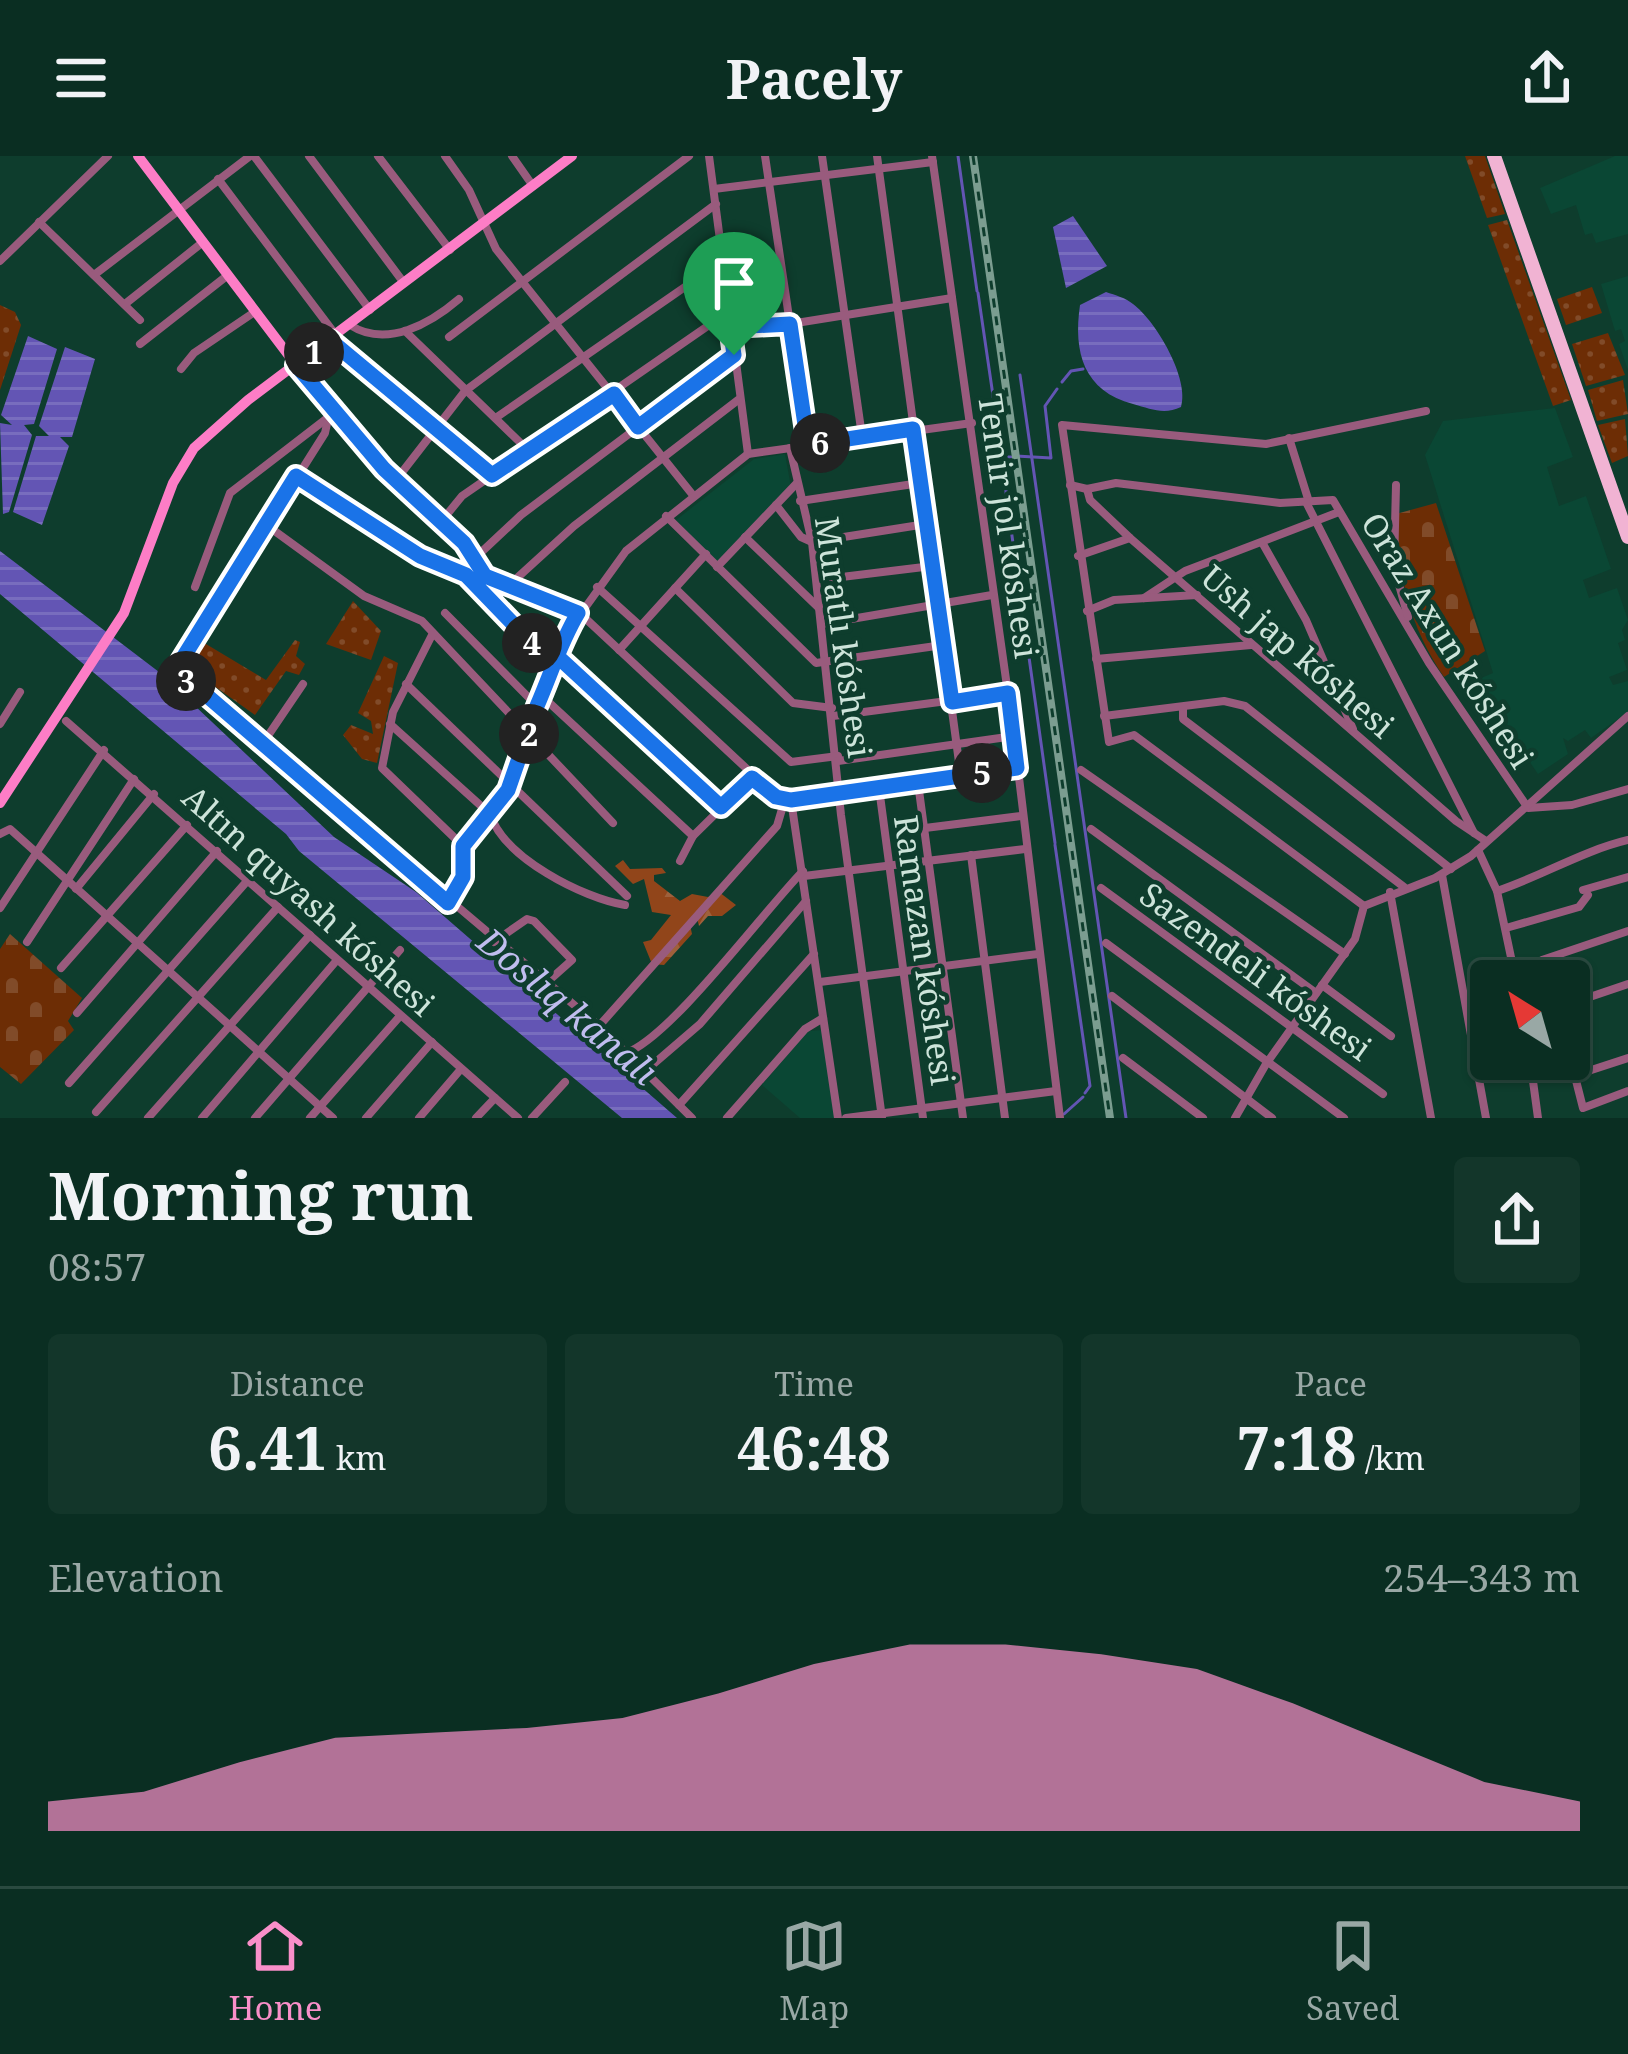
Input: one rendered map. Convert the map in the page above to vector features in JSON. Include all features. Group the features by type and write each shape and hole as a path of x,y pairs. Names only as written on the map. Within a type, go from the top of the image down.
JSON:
{"highway":[{"path":"1494,156 1628,537"}],"main road":[{"path":"138,156 296,365"},
{"path":"0,802 138,585 172,483 188,455 214,428 572,156"}],"street":[{"path":"0,261 108,156"},
{"path":"94,275 252,156 370,310"},
{"path":"309,156 405,284"},
{"path":"378,156 450,250"},
{"path":"445,156 470,190 482,225 692,494"},
{"path":"512,156 533,186"},
{"path":"449,337 689,156"},
{"path":"709,156 748,454"},
{"path":"765,156 808,445"},
{"path":"822,156 862,436"},
{"path":"877,156 961,777"},
{"path":"714,189 932,159"},
{"name":"Temir jol kóshesi","path":"932,159 1014,736 1060,1118"},
{"path":"218,179 333,338 437,433 492,475"},
{"path":"396,480 437,433 465,391 716,204"},
{"path":"40,222 140,320"},
{"path":"125,304 203,242"},
{"path":"497,417 722,262"},
{"path":"140,344 228,275"},
{"path":"730,327 790,324 952,298"},
{"path":"350,325 357,330 424,329 459,299"},
{"path":"181,369 194,353 256,310"},
{"path":"440,523 462,496 728,312"},
{"path":"405,331 530,452"},
{"path":"474,559 521,515 734,355"},
{"path":"296,365 330,413 440,523 485,576 578,613 752,778 788,800 1017,768"},
{"path":"506,588 540,554 739,400"},
{"path":"1364,906 1134,735 1108,742 1062,424 1266,444 1426,411"},
{"path":"330,413 176,669 261,746 599,1026 692,1118"},
{"path":"195,586 230,493 330,413"},
{"path":"448,903 463,877 463,846 512,782 556,655 578,613 626,550 748,454 972,423"},
{"path":"1289,438 1314,522 1475,834"},
{"name":"Muratlı kóshesi","path":"790,448 812,542 881,1116"},
{"path":"296,476 420,556 466,575 545,657 556,655"},
{"path":"800,501 920,483"},
{"path":"1070,485 1087,489 1116,483 1182,494 1307,502"},
{"path":"717,567 796,484"},
{"path":"1396,485 1394,567 1412,630"},
{"name":"Ush jap kóshesi","path":"1087,489 1090,500 1130,538 1486,842"},
{"name":"Oraz Axun kóshesi","path":"1307,502 1333,500 1525,804"},
{"path":"776,505 782,518 812,542 926,524"},
{"path":"1144,598 1178,578 1340,512"},
{"path":"666,516 816,663 943,645"},
{"path":"265,524 364,596 397,613 411,613 613,823"},
{"path":"745,537 820,609"},
{"path":"1078,556 1130,538"},
{"path":"1263,544 1306,620 1353,729"},
{"path":"619,650 706,554"},
{"path":"817,580 932,566"},
{"path":"597,587 791,762 1014,736"},
{"path":"675,588 794,703 833,712 1008,693"},
{"path":"822,624 992,595"},
{"path":"1087,610 1114,600 1197,596"},
{"path":"445,614 693,836"},
{"path":"432,635 390,724 382,768 463,846"},
{"path":"1096,659 1253,645"},
{"path":"556,655 721,807"},
{"path":"261,746 303,684"},
{"path":"390,724 559,883 626,900 512,782 406,684"},
{"path":"0,724 20,692"},
{"path":"1104,716 1224,701 1245,706 1446,872 1470,1023"},
{"path":"1183,707 1184,719 1405,888"},
{"path":"1235,1118 1266,1064 1345,954 1364,906 1446,872 1478,850 1628,716"},
{"name":"Altın quyash kóshesi","path":"66,721 518,1118"},
{"path":"0,908 104,750"},
{"path":"1081,770 1345,954"},
{"path":"27,942 134,778"},
{"path":"680,861 693,836 752,778"},
{"path":"918,783 963,1118"},
{"name":"Ramazan kóshesi","path":"879,788 922,1114"},
{"path":"1525,804 1553,808 1628,789"},
{"path":"76,889 154,794"},
{"path":"788,800 842,1118 922,1114 961,1103 1056,1091"},
{"path":"599,1026 777,826 788,800"},
{"path":"925,828 1021,816"},
{"path":"61,968 188,825"},
{"path":"1091,829 1391,1036"},
{"path":"5,831 37,853 333,1118"},
{"path":"1497,891 1558,870 1581,854 1628,840"},
{"path":"626,1053 641,1048 668,1021 803,874 1025,849"},
{"path":"1478,850 1497,891 1512,960"},
{"path":"76,1013 217,851"},
{"path":"971,855 1005,1118"},
{"path":"1506,928 1579,907 1585,892 1628,877"},
{"path":"69,1083 248,880"},
{"name":"Sazendeli kóshesi","path":"1101,888 1383,1094"},
{"path":"1390,892 1431,1118"},
{"path":"643,1073 700,1024 806,900"},
{"path":"96,1112 278,907"},
{"path":"494,942 527,919 534,921 572,959 545,984"},
{"path":"1542,960 1628,931"},
{"path":"148,1118 310,935"},
{"path":"1106,943 1344,1118"},
{"path":"255,1118 400,950"},
{"path":"679,1105 814,954"},
{"path":"819,982 1038,954"},
{"path":"202,1118 338,959"},
{"path":"1590,997 1628,984"},
{"path":"1112,996 1272,1118"},
{"path":"310,1118 400,1016"},
{"path":"727,1118 805,1029 823,1018"},
{"path":"366,1118 432,1042"},
{"path":"1123,1058 1203,1118"},
{"path":"1590,1070 1628,1058"},
{"path":"419,1118 461,1069"},
{"path":"1479,1080 1486,1118"},
{"path":"1530,1080 1538,1118"},
{"path":"1577,1080 1583,1108 1628,1091"},
{"path":"532,1118 565,1082"},
{"path":"476,1118 495,1098"}],"shaded area":[{"path":"1615,156 1628,156 1628,234 1596,243 1592,233 1585,235 1576,205 1551,214 1540,188"},
{"path":"1073,216 1107,266 1066,288 1053,227"},
{"path":"1628,276 1628,370 1619,344 1625,341 1621,329 1615,331 1601,284"},
{"path":"1106,292 1133,304 1161,337 1181,381 1181,407 1163,411 1133,404 1116,398 1093,380 1078,339 1080,305"},
{"path":"28,336 57,349 34,424 24,425 32,435 9,512 3,514 0,423 12,425 1,415"},
{"path":"65,347 95,359 72,437 60,437 69,446 42,525 13,512 36,436 49,436 39,426"},
{"path":"1555,408 1573,457 1547,467 1559,506 1586,496 1611,569 1583,580 1589,598 1617,588 1628,620 1622,630 1625,640 1618,643 1627,670 1609,677 1613,685 1628,681 1628,712 1591,738 1585,730 1568,741 1563,738 1568,754 1538,774 1474,681 1493,673 1425,455 1443,421"},
{"path":"785,454 791,487 718,563 676,520 754,459"},
{"path":"0,551 159,672 334,837 416,892 677,1118 622,1118 299,851 286,834 0,594"},
{"path":"823,1030 835,1118 800,1118 762,1085 808,1031"}],"green space":[{"path":"1465,156 1485,156 1505,214 1487,218"},
{"path":"1507,220 1571,400 1553,406 1488,225"},
{"path":"1592,287 1602,313 1566,325 1557,299"},
{"path":"0,305 15,312 21,325 0,390"},
{"path":"1608,333 1625,375 1586,386 1572,344"},
{"path":"1623,380 1628,414 1597,421 1588,390"},
{"path":"1625,419 1628,456 1612,463 1598,425"},
{"path":"1436,503 1485,651 1444,677 1422,639 1408,599 1396,514"},
{"path":"353,601 381,631 371,660 326,644"},
{"path":"295,640 300,642 296,656 305,664 299,675 286,671 255,715 186,666 201,641 266,680"},
{"path":"384,656 398,663 377,763 362,759 343,735 351,725 373,734 371,721 358,713"},
{"path":"623,860 630,869 662,868 666,873 654,875 654,881 680,901 692,894 708,897 719,892 736,905 722,916 708,916 699,926 697,918 690,925 692,934 664,965 652,964 643,942 651,940 671,915 652,912 644,879 633,884 615,866"},
{"path":"10,934 82,998 68,1021 74,1030 21,1084 0,1067 0,949"}],"waterway":[{"path":"958,156 977,291"},
{"path":"978,293 997,423"},
{"path":"1062,382 1071,371 1083,369"},
{"path":"1020,375 1126,1118"},
{"path":"1016,456 1051,458 1045,406 1057,389"},
{"path":"997,426 1005,455"},
{"path":"1011,457 1005,457 1006,493 1055,843"},
{"path":"1055,845 1090,1086 1085,1093"},
{"path":"1064,1114 1083,1097"}],"railway":[{"path":"973,156 1110,1118"}],"route":[{"path":"734,355 638,427 614,394 492,475 330,340 296,365 384,469 464,543 485,576 578,613 563,637 556,655 542,696 537,706 508,790 463,846 463,877 448,903 346,812 195,691 176,669 296,476 420,556 466,575 545,657 556,655 721,807 752,778 776,797 791,800 1017,768 1008,693 952,702 913,429 808,445 790,324 730,327 734,355"}],"water label":[{"name":"Doslıq kanalı","path":"568,1006"}]}
